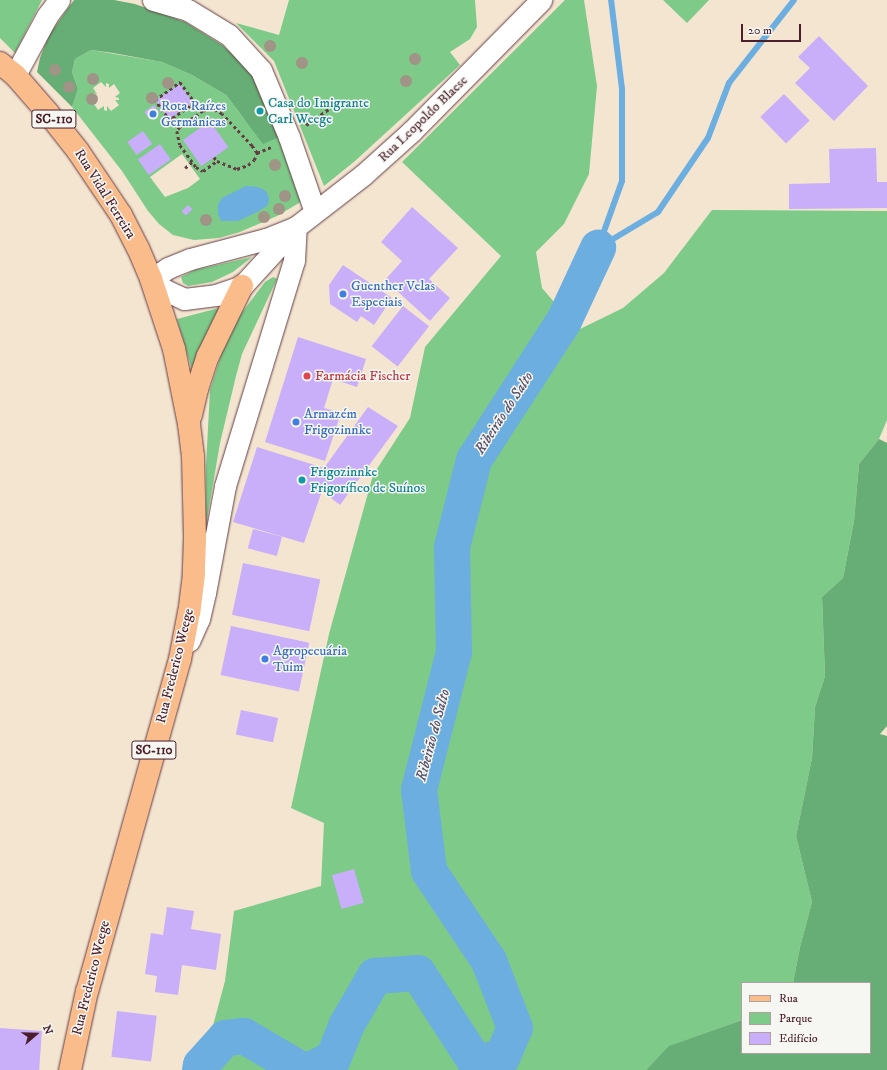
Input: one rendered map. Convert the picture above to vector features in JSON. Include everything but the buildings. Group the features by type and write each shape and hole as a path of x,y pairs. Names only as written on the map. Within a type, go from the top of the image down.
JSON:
{"main road":[{"name":"Rua Vidal Ferreira","path":"7,69 48,112 100,182 121,215 151,279"},
{"name":"Rua Frederico Weege","path":"70,1070 87,991 180,659 189,612 194,574 195,494 190,424 174,349 151,279"},
{"path":"190,424 197,389 208,356 242,286"}],"street":[{"path":"7,69 59,0"},
{"path":"152,0 188,10 229,35 261,70 289,137 315,212"},
{"name":"Rua Leopoldo Blaese","path":"296,227 266,238 190,259 168,268 151,279 165,290 184,299 216,295 242,286 296,227 363,175 412,131 541,0"},
{"path":"180,659 199,619 225,486 288,284 294,261 296,227"}],"path":[{"path":"180,82 195,103 173,118 170,121 155,100 165,90 180,82"},
{"path":"302,128 330,108"},
{"path":"214,157 217,161 237,169 248,165 254,160 256,153 252,146 222,114 212,109 203,111 180,127 177,132 177,138 192,162 202,171 217,161"},
{"path":"173,118 180,127"},
{"path":"256,153 275,145"},
{"path":"185,168 192,162"}],"green space":[{"path":"0,0 42,0 15,53 0,38"},
{"path":"74,0 114,0 135,4 185,22 222,45 256,75 279,137 263,144 226,95 192,75 162,62 113,53 91,50 75,59 72,72 78,89 72,107 37,72 40,58 49,35"},
{"path":"289,0 475,0 477,27 470,39 450,52 460,65 355,161 324,186 274,61 236,23 279,35"},
{"path":"565,0 584,0 597,86 589,174 564,224 536,252 542,288 578,330 623,308 664,273 712,210 887,211 887,420 879,439 859,464 854,521 843,578 822,597 825,676 815,707 812,758 796,836 812,902 800,947 793,982 741,982 741,1020 670,1046 646,1070 192,1070 194,1060 211,1033 225,981 234,911 321,886 324,823 291,808 329,634 373,475 410,418 425,347 501,256 402,162"},
{"path":"663,0 709,0 687,23"},
{"path":"91,50 162,62 192,75 226,95 244,119 279,137 304,200 277,216 240,232 219,238 194,240 173,235 159,224 148,211 122,171 72,107 78,89 72,72 75,59","holes":["101,82 106,87 106,83 109,84 109,88 114,84 120,93 115,97 119,98 119,100 115,100 119,105 111,111 107,106 107,111 104,110 104,106 98,110 92,101 97,97 93,96 93,93 97,94 93,88","182,154 200,179 188,188 165,197 150,177"]},
{"path":"252,257 233,272 212,282 188,286 183,283 181,277 195,270"},
{"path":"273,277 277,279 242,354 236,376 220,443 206,525 206,466 210,390 221,355 240,315 265,282"},
{"path":"219,308 192,370 177,319"},
{"path":"879,439 887,443 887,726 880,734 887,736 887,1070 646,1070 669,1046 741,1020 741,1054 871,1054 871,982 793,982 800,947 812,902 796,836 812,758 815,707 825,676 822,597 843,578 854,521 859,464"}],"water":[{"path":"246,186 258,187 266,191 269,198 268,205 238,221 221,221 218,214 218,205 222,198"}],"waterway":[{"path":"598,248 622,181 622,89 611,0"},
{"path":"598,248 658,212 708,138 729,83 794,0"},
{"name":"Ribeirão do Salto","path":"310,1070 333,1059 346,1026 375,976 418,973 476,1063 502,1058 515,1028 489,961 429,871 419,790 454,652 452,547 474,460 564,321 598,248"},
{"name":"Ribeirão do Salto","path":"200,1070 201,1065 225,1038 244,1036 302,1070"}],"place":[{"name":"Casa do Imigrante Carl Weege","path":"260,111"},
{"name":"Rota Raízes Germânicas","path":"153,114"},
{"name":"Guenther Velas Especiais","path":"343,294"},
{"name":"Farmácia Fischer","path":"307,376"},
{"name":"Armazém Frigozinnke","path":"296,422"},
{"name":"Frigozinnke Frigorífico de Suínos","path":"302,480"},
{"name":"Agropecuária Tuim","path":"265,659"}]}
